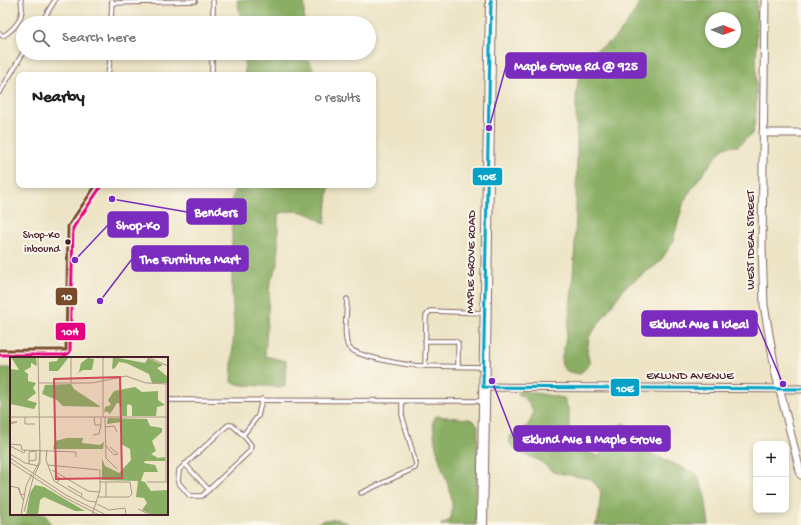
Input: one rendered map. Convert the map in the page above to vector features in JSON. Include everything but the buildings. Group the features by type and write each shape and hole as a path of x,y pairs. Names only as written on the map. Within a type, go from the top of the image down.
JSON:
{"street":[{"name":"MAPLE GROVE ROAD","path":"482,525 483,367 491,0"},
{"name":"WEST IDEAL STREET","path":"765,0 763,290 768,335 801,475"},
{"path":"763,132 801,133"},
{"name":"EKLUND AVENUE","path":"483,387 801,389"}],"lane":[{"path":"19,16 21,0"},
{"path":"45,16 55,0"},
{"path":"213,0 213,16"},
{"path":"111,16 112,1 195,2"},
{"path":"1,35 14,29 16,26"},
{"path":"0,92 19,60"},
{"path":"109,72 110,60"},
{"path":"212,60 212,72"},
{"path":"0,350 66,350 68,226 94,188"},
{"path":"347,299 346,340 352,351 398,364 483,367"},
{"path":"425,366 426,316 430,311 484,313"},
{"path":"425,340 455,341 458,343 458,366"},
{"path":"168,400 262,399 483,401"},
{"path":"243,436 258,416 262,399"},
{"path":"361,493 415,468 416,464 402,415 402,400"},
{"path":"228,425 232,425 243,436 252,448 209,490 199,496 190,496 177,478 179,470 228,425"},
{"path":"185,464 209,490"}],"green space":[{"path":"237,0 304,0 304,16 240,16"},
{"path":"641,0 757,0 756,113 753,133 738,146 724,147 697,181 684,201 672,244 659,263 625,287 589,337 587,352 590,364 580,374 565,370 561,361 573,284 577,153 576,100 578,80 581,69 590,54 616,37 628,22"},
{"path":"244,60 308,60 315,72 245,72"},
{"path":"235,188 329,188 325,224 303,212 292,211 278,214 278,265 270,281 265,356 286,361 285,387 242,385 231,382 234,326 232,293 232,198"},
{"path":"0,368 10,368 10,515 46,515 51,525 0,525"},
{"path":"519,390 564,398 569,411 569,430 578,450 599,456 606,445 613,428 624,423 641,435 649,453 697,474 705,495 709,525 595,525 598,520 601,491 591,479 553,472 539,460 520,453 510,444 510,436 528,424 532,417 533,411 525,398 518,394"},
{"path":"436,416 469,419 478,425 476,525 440,525 450,520 452,503 435,443 433,422"},
{"path":"337,519 351,525 312,525 325,520"}],"transit line":[{"name":"10E","path":"491,0 483,387 801,389"},
{"name":"10","path":"0,350 66,350 68,226 94,188"},
{"name":"10H","path":"0,355 66,355 70,352 73,228 100,188"}],"place":[{"name":"Maple Grove Rd @ 925","path":"489,128"},
{"name":"Benders","path":"112,199"},
{"name":"Shop-Ko inbound","path":"68,242"},
{"name":"Shop-Ko","path":"75,260"},
{"name":"The Furniture Mart","path":"100,301"},
{"name":"Eklund Ave & Maple Grove","path":"492,381"},
{"name":"Eklund Ave & Ideal","path":"783,384"}]}
